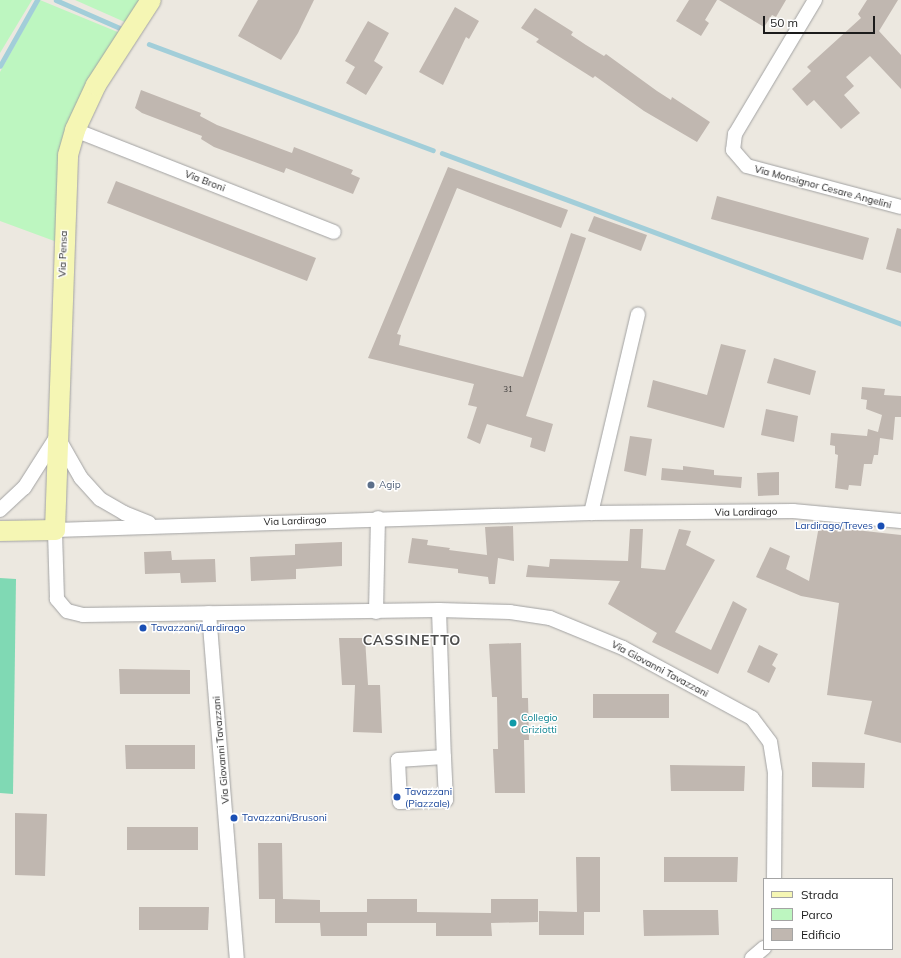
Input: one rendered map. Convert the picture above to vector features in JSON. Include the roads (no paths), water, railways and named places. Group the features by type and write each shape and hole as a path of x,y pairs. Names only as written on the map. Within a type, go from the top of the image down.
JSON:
{"street":[{"name":"Via Pensa","path":"55,530 65,186 68,155 75,130 96,85 151,0"},
{"name":"Via Monsignor Cesare Angelini","path":"815,0 735,134 733,150 747,166 901,208"},
{"name":"Via Broni","path":"75,130 334,232"},
{"path":"591,513 638,314"},
{"path":"0,510 24,488 57,436 81,478 100,499 124,513 155,525"},
{"name":"Via Lardirago","path":"0,531 378,518 591,513 793,511 901,521"},
{"path":"376,612 378,518"},
{"name":"Via Giovanni Tavazzani","path":"55,530 57,599 67,611 83,615 439,610 510,612 550,618 622,648 752,718 770,742 775,773 774,878"},
{"path":"439,610 444,757"},
{"name":"Via Giovanni Tavazzani","path":"209,613 237,958"},
{"path":"752,958 763,949"}],"waterway":[{"path":"0,66 37,0"},
{"path":"56,0 120,28"},
{"path":"149,44 433,150"},
{"path":"442,153 901,324"}],"place":[{"name":"Agip","path":"371,485"},
{"name":"Lardirago/Treves","path":"881,526"},
{"name":"Tavazzani/Lardirago","path":"143,628"},
{"name":"Collegio Griziotti","path":"513,723"},
{"name":"Tavazzani (Piazzale)","path":"397,797"},
{"name":"Tavazzani/Brusoni","path":"234,818"}],"district":[{"name":"CASSINETTO","path":"412,640"}]}
